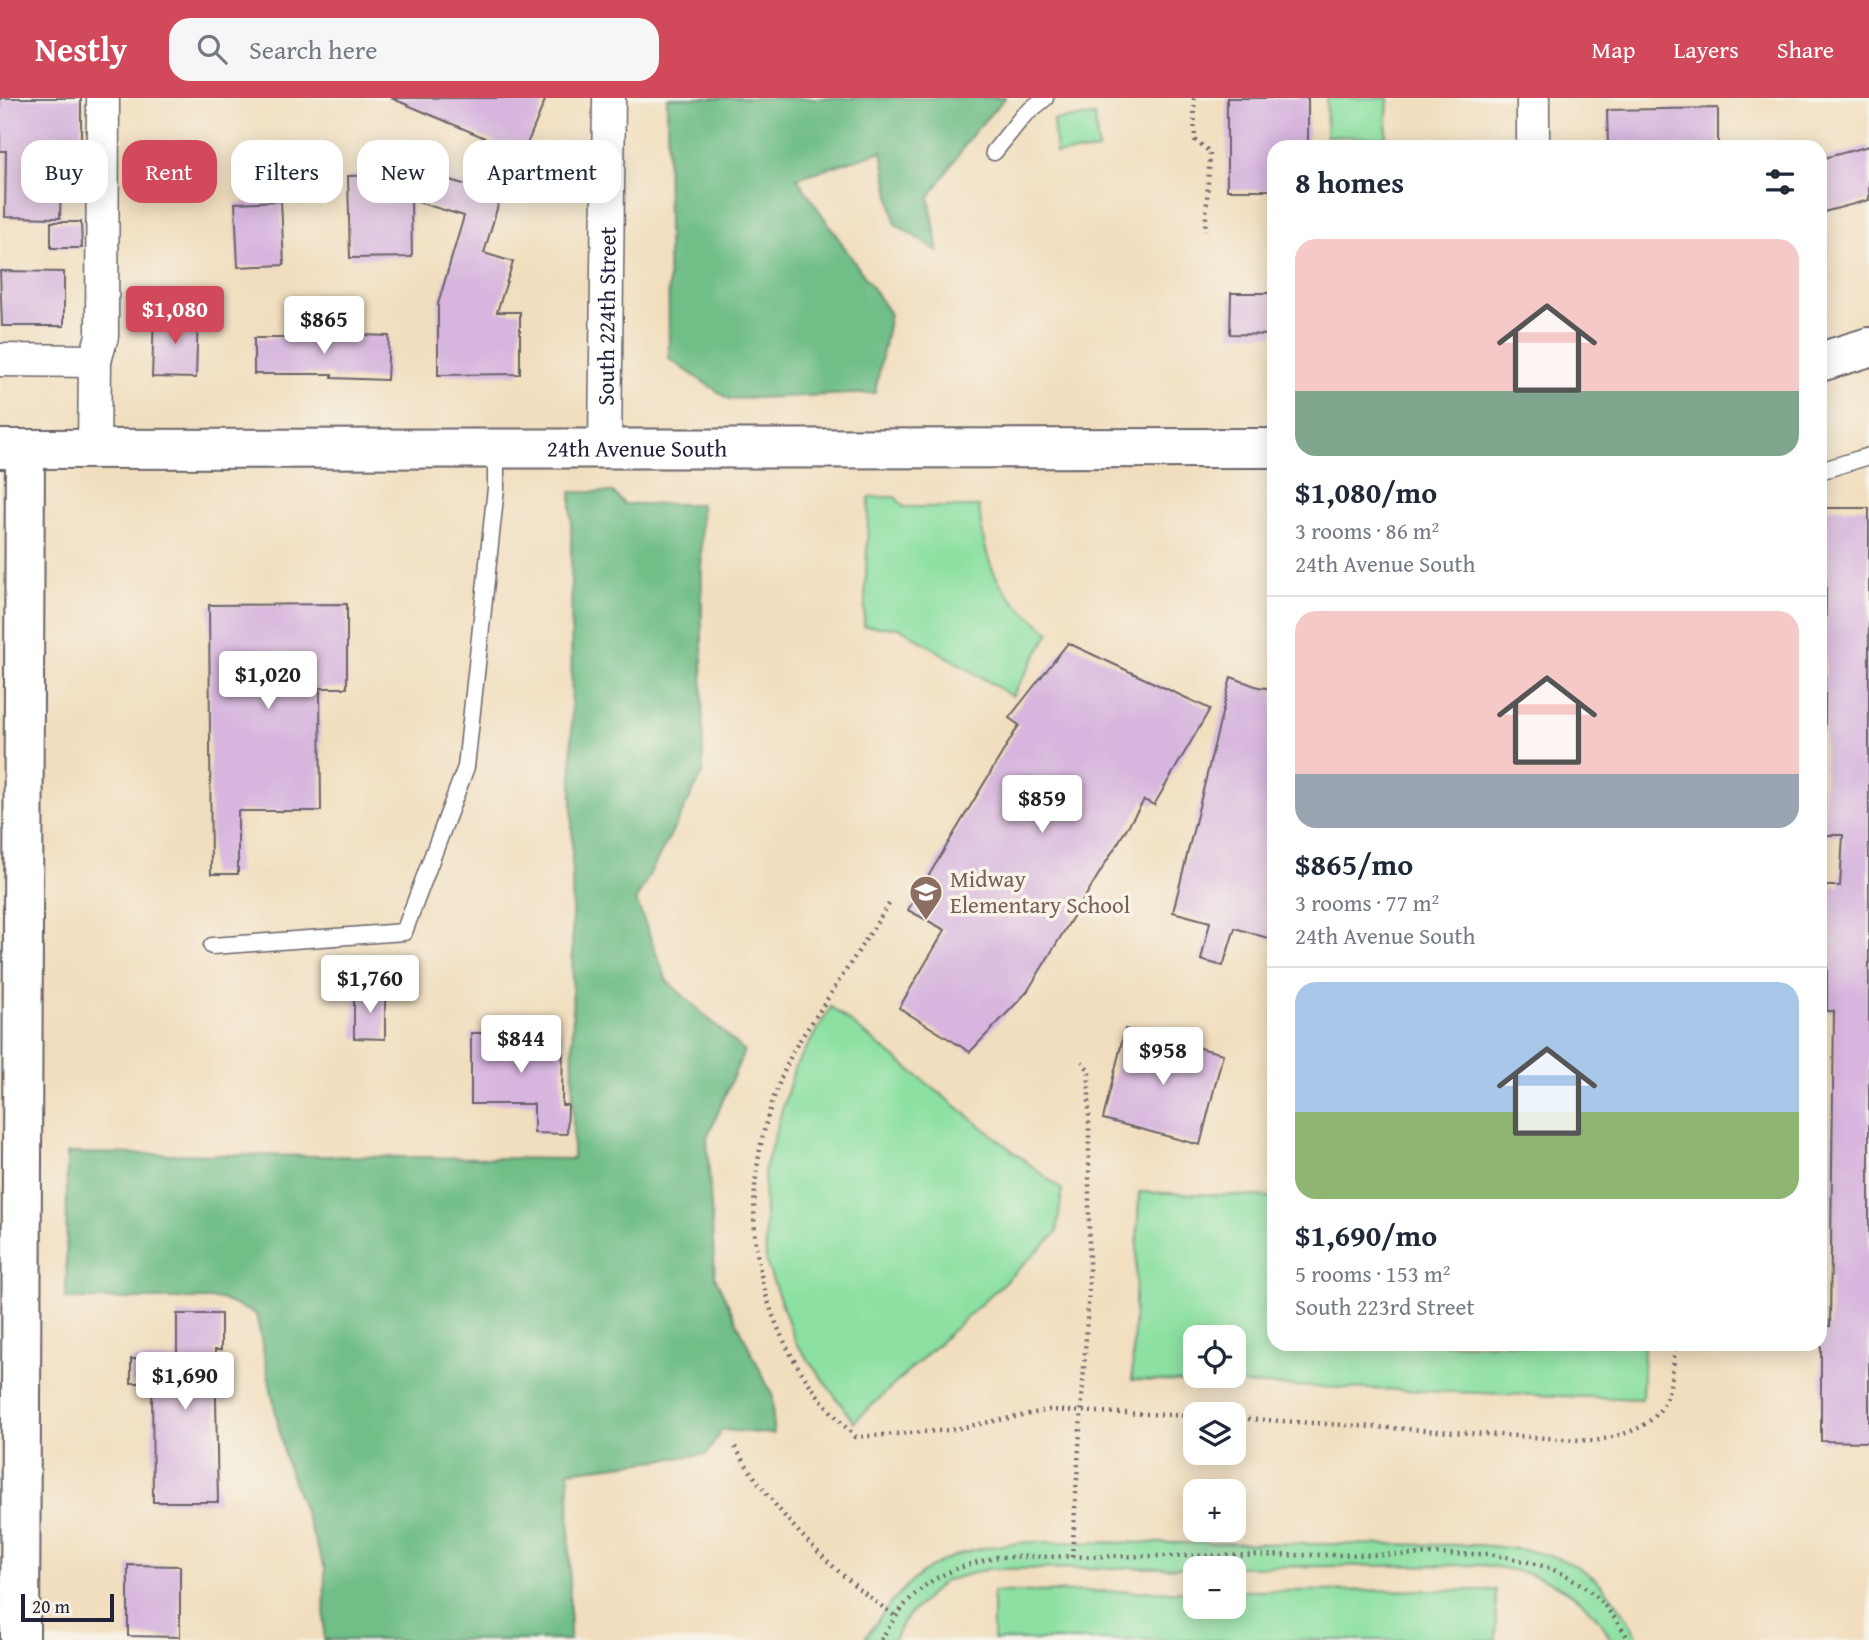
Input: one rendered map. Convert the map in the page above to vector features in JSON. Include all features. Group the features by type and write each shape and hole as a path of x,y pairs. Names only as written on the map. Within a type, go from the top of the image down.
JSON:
{"street":[{"path":"94,449 95,361 102,336 103,98"},
{"name":"South 224th Street","path":"605,449 609,98"},
{"path":"1533,98 1533,140"},
{"path":"1827,360 1869,347"},
{"path":"0,360 95,361"},
{"name":"24th Avenue South","path":"13,449 1267,448"},
{"path":"13,449 18,887 12,1075 11,1287 20,1640"}],"lane":[{"path":"994,152 1023,116 1045,98"},
{"path":"212,946 404,932 466,767 496,488 496,449"},
{"path":"1827,469 1869,456"}],"path":[{"path":"1194,98 1195,140 1210,152 1205,231"},
{"path":"889,904 792,1054 771,1103 758,1147 754,1198 756,1247 764,1293 779,1335 804,1378 838,1420 856,1437 950,1430 1049,1410 1183,1415"},
{"path":"1072,1557 1089,1289 1089,1070 1082,1062"},
{"path":"1246,1419 1594,1441 1619,1437 1645,1424 1664,1409 1672,1386 1674,1351"},
{"path":"735,1447 752,1476 807,1540 855,1588 895,1616"},
{"path":"881,1640 895,1616 937,1575 997,1557 1489,1554 1531,1561 1565,1574 1593,1592 1612,1611 1629,1640"}],"green space":[{"path":"667,98 1005,98 974,132 929,198 939,252 895,224 882,151 797,178 890,314 875,393 729,399 669,359"},
{"path":"1327,98 1388,98 1386,138 1326,136"},
{"path":"1095,116 1098,150 1056,154 1053,120"},
{"path":"571,492 613,492 624,504 701,504 703,773 636,900 667,981 744,1051 707,1138 715,1277 773,1397 773,1434 722,1430 707,1454 569,1471 570,1640 324,1640 325,1569 285,1459 256,1314 221,1299 66,1299 67,1153 573,1159"},
{"path":"869,497 895,497 904,507 979,507 986,548 998,579 1018,605 1050,632 1012,696 900,628 864,626"},
{"path":"831,1007 1062,1190 1057,1233 854,1422 796,1343 766,1262 764,1172 794,1069"},
{"path":"1139,1192 1267,1197 1267,1351 1644,1351 1642,1399 1246,1384 1246,1325 1183,1325 1183,1382 1132,1380"},
{"path":"1028,1542 1478,1545 1507,1548 1555,1557 1593,1577 1609,1593 1639,1640 1612,1640 1587,1606 1573,1594 1540,1578 1502,1568 1481,1565 1246,1567 1246,1556 1183,1556 1183,1567 988,1569 944,1581 903,1621 894,1640 864,1640 898,1595 914,1579 951,1557"},
{"path":"1496,1590 1496,1640 993,1640 993,1592 1183,1591 1183,1619 1246,1619 1246,1591"}],"building":[{"path":"0,98 81,98 81,140 21,140 21,203 60,203 60,218 5,217 6,151 0,151"},
{"path":"391,98 546,98 529,140 490,140"},
{"path":"1227,98 1308,98 1308,140 1267,140 1267,190 1227,190"},
{"path":"1718,108 1718,140 1608,140 1607,110"},
{"path":"1869,146 1869,200 1827,211 1827,157"},
{"path":"348,176 357,176 357,203 411,203 412,257 350,258"},
{"path":"449,180 463,184 463,203 499,203 484,253 513,262 497,312 520,312 520,374 438,375 438,304 464,216 421,203 449,203"},
{"path":"235,203 281,203 284,265 238,267"},
{"path":"51,222 81,222 82,248 51,248"},
{"path":"0,271 64,272 64,326 2,326"},
{"path":"1231,293 1267,293 1267,335 1230,334"},
{"path":"154,313 198,314 196,378 152,377"},
{"path":"333,334 389,336 387,380 332,378 332,374 254,374 254,338 333,338"},
{"path":"1827,508 1869,508 1869,1442 1821,1441 1821,1351 1827,1351 1827,1326 1830,1326 1834,1011 1827,1011 1827,886 1840,886 1843,835 1827,835"},
{"path":"347,604 347,688 320,688 321,811 238,811 238,874 211,874 209,605"},
{"path":"1068,643 1210,709 1154,805 1144,800 1027,992 970,1052 899,1008 945,930 908,910 1019,725 1009,718"},
{"path":"1231,677 1267,688 1267,938 1235,928 1223,966 1201,960 1210,922 1173,912"},
{"path":"354,991 385,991 385,1039 354,1038"},
{"path":"1125,1029 1223,1054 1200,1145 1103,1119"},
{"path":"471,1033 563,1033 562,1105 568,1105 567,1134 534,1133 534,1104 471,1104"},
{"path":"177,1314 221,1314 221,1350 215,1350 218,1502 153,1502 152,1383 131,1383 131,1359 177,1359"},
{"path":"128,1565 180,1566 180,1637 128,1636"}],"place":[{"name":"Midway Elementary School","path":"926,922"}]}
